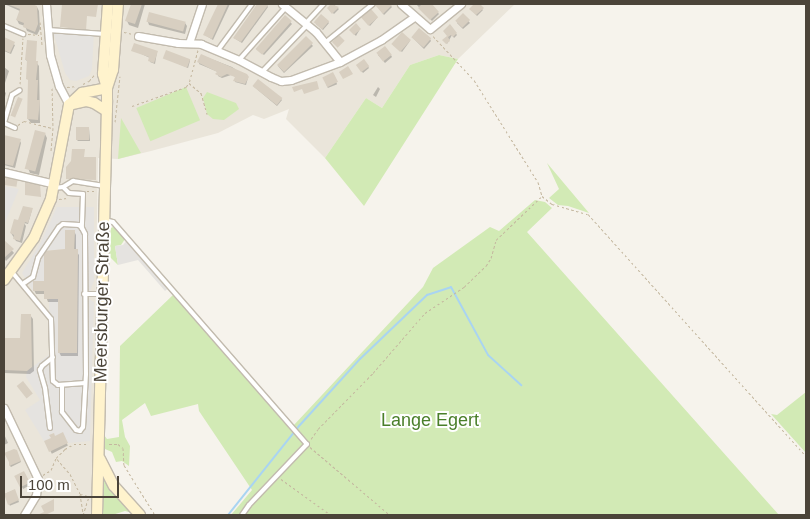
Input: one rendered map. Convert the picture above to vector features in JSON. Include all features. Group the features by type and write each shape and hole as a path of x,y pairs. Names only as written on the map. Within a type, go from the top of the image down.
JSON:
{"street":[{"path":"46,4 46,30 50,55 59,86 70,106"},
{"name":"Meersburger Straße","path":"96,515 107,111 107,88 103,74 108,4"},
{"name":"Meersburger Straße","path":"107,88 113,70 118,4"},
{"path":"189,43 202,4"},
{"path":"401,4 430,29 461,4"},
{"path":"284,5 326,42 340,62"},
{"path":"138,36 200,44 218,50 281,80 291,80 340,62 381,40 414,17"},
{"path":"4,280 34,238 57,186 70,106 82,92 107,88"},
{"path":"70,106 86,101 94,103 107,111"},
{"path":"4,172 57,186"},
{"path":"4,408 38,479 36,495 24,515"},
{"path":"99,456 114,486 140,515"}],"lane":[{"path":"218,50 252,4"},
{"path":"262,72 324,4"},
{"path":"326,42 373,4"},
{"path":"239,60 284,5"},
{"path":"4,26 23,34"},
{"path":"46,30 105,34"},
{"path":"15,128 4,123 12,96 20,90"},
{"path":"57,186 73,182 104,186"},
{"path":"57,186 68,193 83,194 82,228 85,234 85,383 83,427 80,431 76,430 62,412 62,386"},
{"path":"103,220 113,222 306,444 276,475 242,515"},
{"path":"24,283 33,277 38,258 59,227 63,224 79,225 82,228"},
{"path":"11,271 24,283 51,319 53,381 62,386 85,383"},
{"path":"84,294 102,294"},
{"path":"50,428 46,388 40,370 53,357"}],"path":[{"path":"430,29 432,35 474,80 538,182 542,196 552,204 588,214 806,456"},
{"path":"124,32 138,36"},
{"path":"20,90 23,34 39,35"},
{"path":"132,106 186,87 189,83 200,44"},
{"path":"189,83 201,93 207,114"},
{"path":"70,85 78,86"},
{"path":"15,128 24,120 53,128 51,157"},
{"path":"390,515 306,444 318,429 373,373 425,313 455,292 486,266 500,234 542,196"},
{"path":"38,479 51,470 56,458 65,449 74,444 90,444"},
{"path":"110,444 118,444 123,448 124,465 155,515"},
{"path":"56,458 70,474 80,494 84,515"},
{"path":"276,475 331,515"},
{"path":"80,494 89,497 84,515"}],"shaded area":[{"path":"4,4 515,4 458,59 439,55 410,65 382,108 366,98 325,158 286,119 289,109 264,119 253,115 218,133 151,151 118,159 98,158 92,515 4,515"},
{"path":"52,28 94,32 92,69 89,76 76,81 70,80 65,73"},
{"path":"4,186 19,189 4,225"},
{"path":"57,207 94,207 94,281 89,294 89,299 94,302 90,441 68,443 63,433 55,436 53,433 49,435 51,438 44,441 25,410 40,400 26,377 27,371 50,354 49,299 58,299 58,352 76,353 75,230 66,230 65,249 44,251 44,281 33,281 33,291 22,273 41,242"},
{"path":"128,239 170,287 165,291 138,260 118,265 115,246 123,245"}],"green space":[{"path":"439,55 458,59 364,206 325,158 366,98 382,108 410,65"},
{"path":"186,87 200,120 150,141 136,108"},
{"path":"207,92 236,103 239,109 224,120 213,119 207,114 203,98"},
{"path":"121,118 141,153 118,159"},
{"path":"547,163 589,213 568,206 558,205 549,198 559,189"},
{"name":"Lange Egert","path":"535,200 545,202 552,208 527,232 779,515 231,515 252,490 199,411 198,404 151,416 145,403 122,420 125,437 130,446 129,466 122,461 116,462 112,452 105,449 104,435 107,439 119,437 120,346 173,295 295,435 293,426 423,287 433,268 490,227 499,231"},
{"path":"113,227 125,239 121,245 115,246 118,265 108,255 111,228"},
{"path":"806,392 806,453 771,414 777,415"},
{"path":"103,472 136,514 125,511 112,515 101,515"}],"building":[{"path":"7,4 32,4 37,6 38,24 35,32 23,27 24,23 16,20 20,9"},
{"path":"62,4 98,4 96,17 87,16 86,30 60,27"},
{"path":"131,4 142,4 135,24 125,21"},
{"path":"218,4 228,4 212,39 203,35"},
{"path":"257,4 269,4 241,42 233,38"},
{"path":"331,4 339,7 332,14 327,8"},
{"path":"422,4 432,4 439,12 430,20 418,8"},
{"path":"474,4 480,4 484,8 476,15 469,9"},
{"path":"375,5 392,5 383,14"},
{"path":"371,9 378,17 368,26 361,18"},
{"path":"149,12 186,22 183,31 146,22"},
{"path":"463,13 470,20 462,28 455,21"},
{"path":"321,14 329,21 322,30 314,22"},
{"path":"285,15 292,21 262,55 255,49"},
{"path":"356,23 361,29 354,35 349,30"},
{"path":"450,24 457,33 453,37 451,35 448,37 450,41 446,44 442,40 447,36 443,31"},
{"path":"419,28 431,38 424,47 411,37"},
{"path":"402,32 411,40 400,52 391,44"},
{"path":"339,35 345,41 338,48 332,42"},
{"path":"306,36 313,43 284,72 277,65"},
{"path":"4,37 15,42 10,53 4,50"},
{"path":"27,40 37,41 37,100 40,100 38,120 27,119 28,80 26,79 27,60 25,60"},
{"path":"134,43 158,51 154,63 148,61 149,57 131,51"},
{"path":"385,46 392,55 383,61 376,53"},
{"path":"166,50 190,59 187,68 163,58"},
{"path":"201,54 247,74 249,77 245,84 233,81 235,77 227,74 221,77 215,74 217,72 197,62"},
{"path":"364,59 369,66 361,72 356,65"},
{"path":"348,66 353,74 343,79 339,72"},
{"path":"333,72 338,82 327,87 322,77"},
{"path":"258,79 282,98 277,105 252,86"},
{"path":"317,81 319,89 304,94 302,89 294,92 292,87"},
{"path":"18,97 23,99 15,117 11,116"},
{"path":"76,127 89,127 89,140 76,140"},
{"path":"35,130 46,133 35,171 25,169"},
{"path":"4,135 21,139 13,166 4,164"},
{"path":"72,149 85,149 84,157 96,157 96,180 66,179 66,167 71,161"},
{"path":"6,176 18,178 16,187 5,185"},
{"path":"25,180 40,184 41,197 25,195"},
{"path":"23,206 33,208 28,223 25,222 20,241 13,239 14,235 10,233 14,219 18,220"},
{"path":"65,230 75,230 74,249 78,249 77,353 58,353 58,299 44,299 44,291 33,291 33,281 44,281 44,251 65,249"},
{"path":"4,240 14,249 4,258"},
{"path":"21,314 31,314 32,367 27,371 4,370 4,338 20,338"},
{"path":"23,381 33,394 27,399 17,386"},
{"path":"63,432 68,443 49,452 44,441 51,438 49,435 54,433 55,436"},
{"path":"14,449 17,450 21,461 9,466 4,453"},
{"path":"24,471 30,483 20,488 14,476"},
{"path":"15,489 19,500 8,505 4,494"},
{"path":"54,499 54,511 45,515 37,515 44,512 41,506"}],"waterway":[{"path":"228,515 299,426 360,359 427,295 451,287 488,355 521,385"}]}
